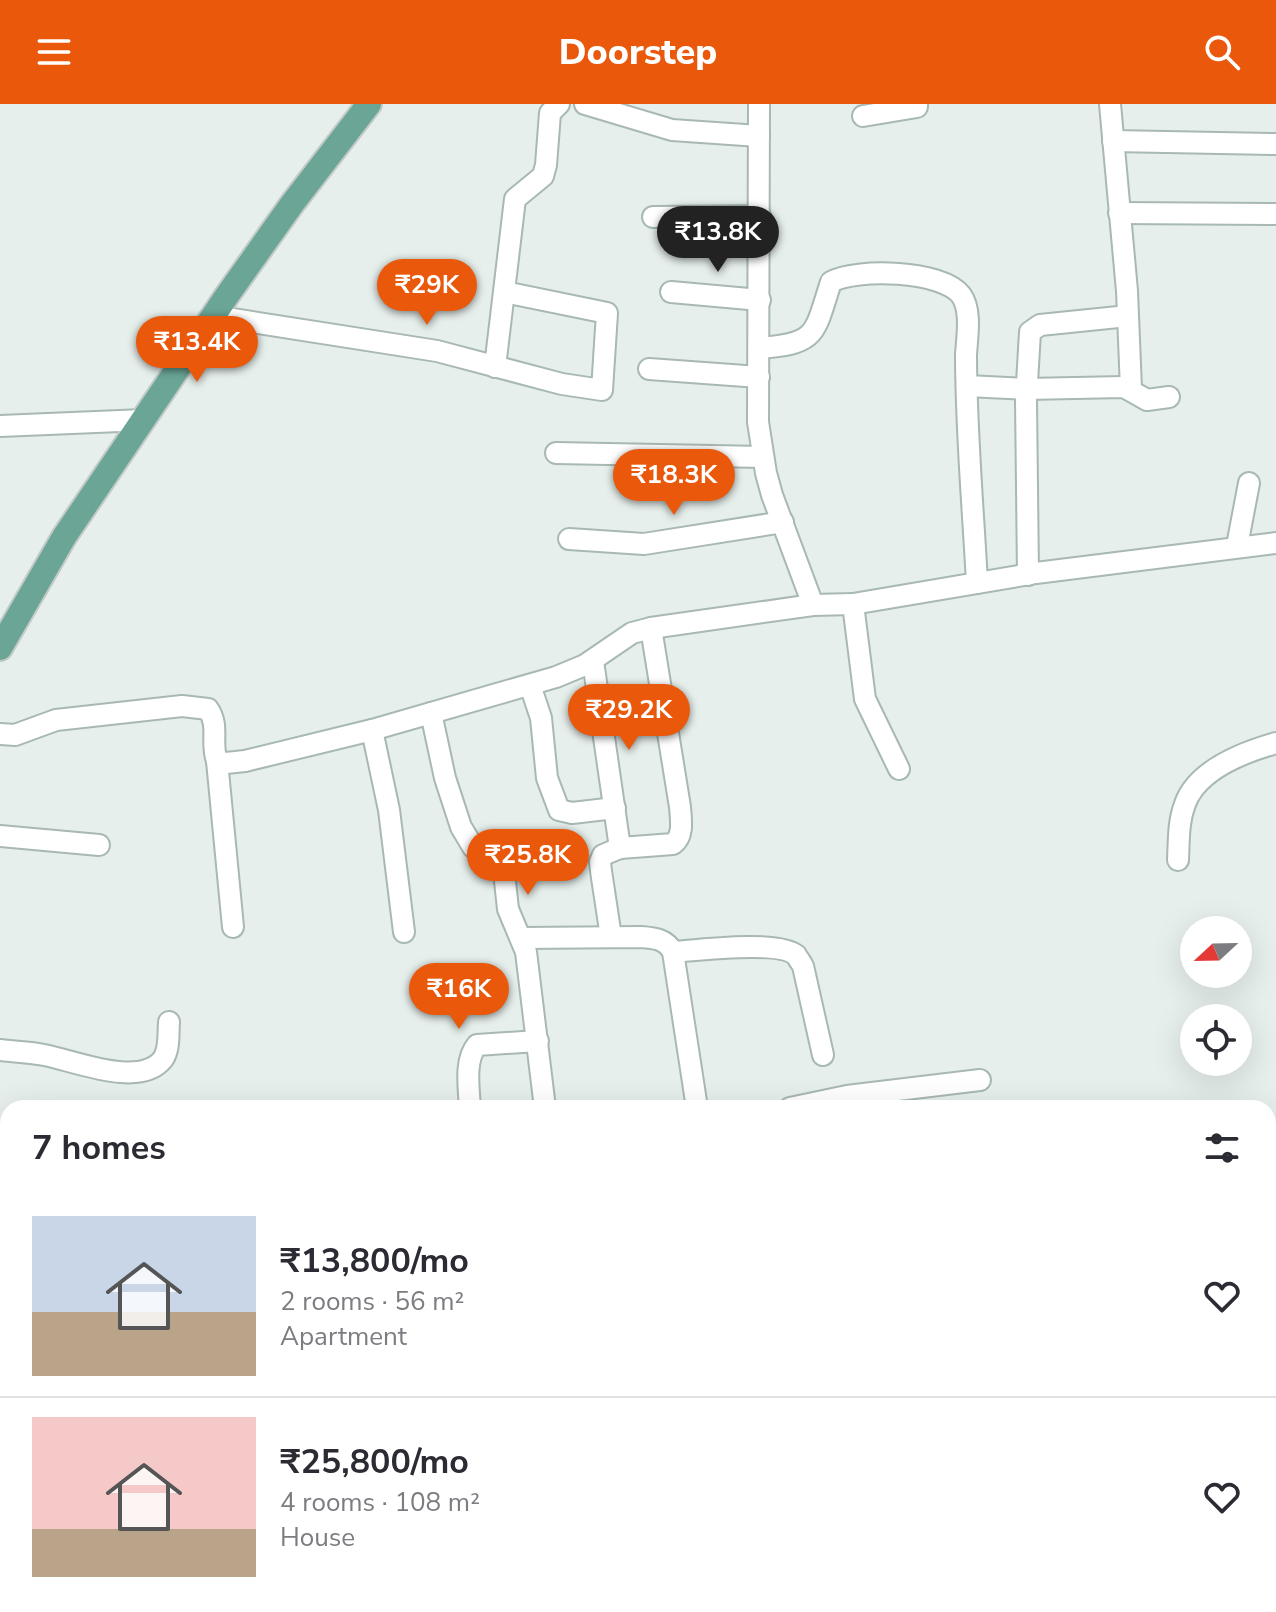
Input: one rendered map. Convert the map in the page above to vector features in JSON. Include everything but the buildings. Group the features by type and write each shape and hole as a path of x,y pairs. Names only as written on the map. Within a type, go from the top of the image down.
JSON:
{"main road":[{"path":"0,648 64,537 270,234 369,104"}],"street":[{"path":"495,367 515,199 543,176 550,113 559,104"},
{"path":"585,104 672,130 759,136"},
{"path":"759,104 758,422 772,495 813,605"},
{"path":"863,116 917,107 917,104"},
{"path":"1110,104 1131,389 1135,395 1147,400 1169,397"},
{"path":"1113,141 1276,144"},
{"path":"1119,213 1276,214"},
{"path":"653,217 760,216"},
{"path":"759,348 789,346 810,336 831,282 840,277 887,273 907,275 938,281 952,287 961,296 967,318 967,386 977,583"},
{"path":"214,316 437,351 562,384 602,390 607,313 504,292"},
{"path":"671,292 760,300"},
{"path":"1028,575 1026,389 1028,342 1033,327 1128,316"},
{"path":"649,369 759,377"},
{"path":"967,386 1131,389"},
{"path":"0,426 144,420"},
{"path":"556,453 763,457"},
{"path":"1237,546 1249,483"},
{"path":"569,539 644,544 783,522"},
{"path":"217,761 245,761 372,730 530,685 593,661 621,639 651,628 813,605 853,604 1028,575 1276,543"},
{"path":"853,604 865,699 899,769"},
{"path":"611,937 600,862 603,855 620,848 673,844 679,840 680,834 680,807 651,628"},
{"path":"593,661 620,848"},
{"path":"530,685 541,718 547,778 559,810 572,813 615,808"},
{"path":"0,734 15,735 56,720 182,706 208,709 214,718 213,751 217,761 233,927"},
{"path":"431,713 445,778 461,827 473,847 504,872 508,909 522,938 544,1100"},
{"path":"372,730 387,798 404,932"},
{"path":"1178,860 1184,805 1197,786 1220,767 1276,743"},
{"path":"0,836 99,845"},
{"path":"522,938 653,938 669,945 673,952 696,1100"},
{"path":"673,952 771,948 796,955 803,966 823,1055"},
{"path":"0,1050 45,1055 116,1072 142,1070 161,1062 166,1054 169,1022"},
{"path":"470,1100 469,1063 471,1052 477,1045 538,1041"},
{"path":"867,1100 980,1080"}]}
